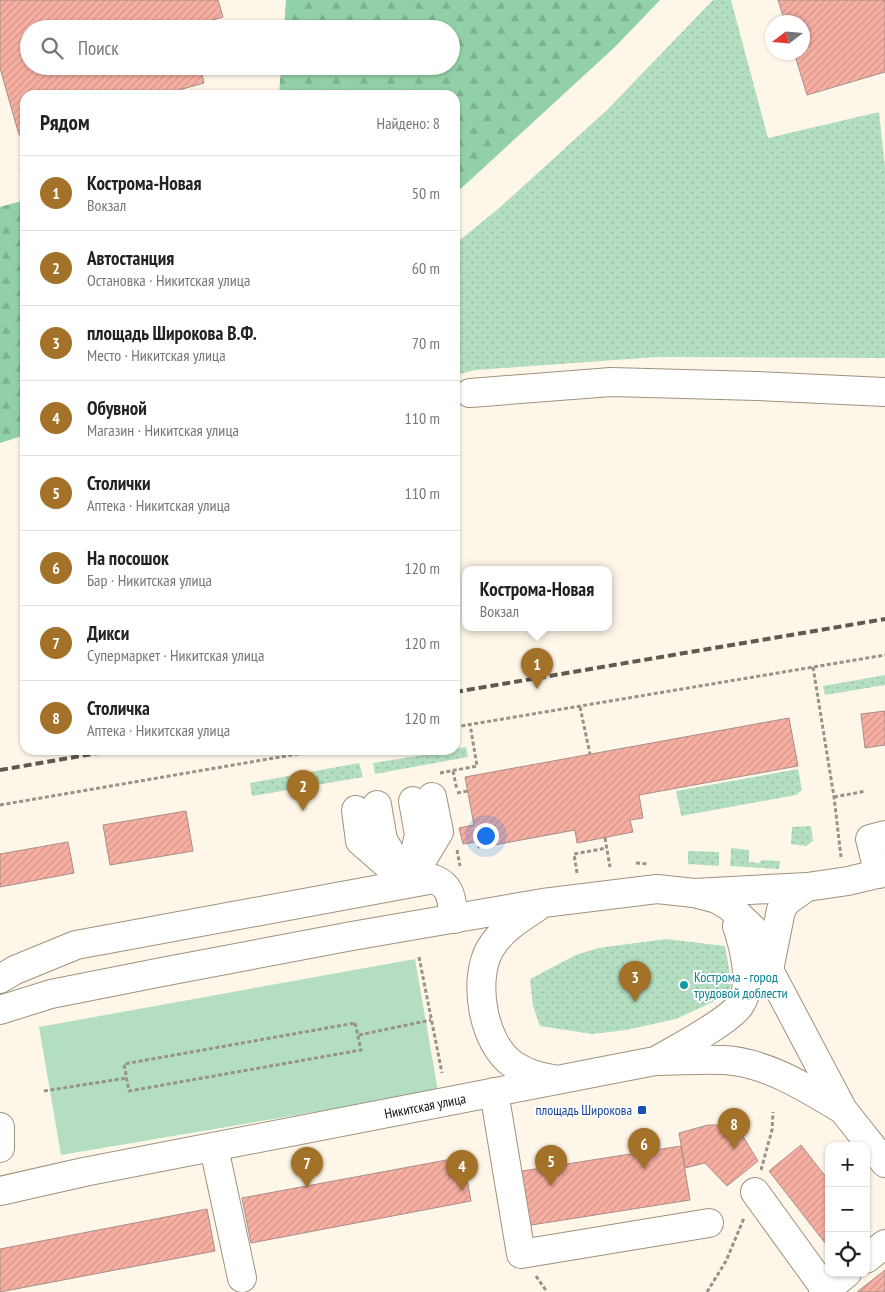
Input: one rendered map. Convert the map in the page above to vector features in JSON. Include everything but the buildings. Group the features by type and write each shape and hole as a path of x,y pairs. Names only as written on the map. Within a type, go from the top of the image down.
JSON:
{"main road":[{"path":"470,393 611,382 885,392"},
{"path":"405,801 439,832 408,882"},
{"path":"405,801 408,882"},
{"path":"405,801 360,841 408,882"},
{"path":"694,893 807,887 848,881 882,873 877,837"},
{"path":"0,979 15,970 76,945 408,882 434,879 443,883 449,890 454,918"},
{"path":"655,1061 729,1016 740,1005 769,970 781,910 787,901 807,887"},
{"path":"0,1010 12,1005 60,993 454,918 544,903 657,889 694,893 717,899 730,906 754,931 769,970 843,1110 885,1163"},
{"path":"544,903 511,924 490,949 481,979 483,1013 495,1045 512,1064 534,1076 560,1080"},
{"path":"730,906 741,936 745,960 747,982 740,1005"},
{"name":"Никитская улица","path":"0,1191 84,1172 655,1061 726,1060 767,1069 808,1088 843,1110"},
{"path":"494,1092 521,1254 709,1223"},
{"path":"0,1127 0,1148"},
{"path":"214,1148 242,1278"},
{"path":"755,1192 826,1291 842,1277"},
{"path":"870,1256 885,1244"}],"path":[{"path":"460,726 885,655"},
{"path":"813,667 843,865"},
{"path":"580,706 590,754"},
{"path":"453,771 477,766 470,724"},
{"path":"0,805 292,755"},
{"path":"405,801 468,791"},
{"path":"834,797 866,791"},
{"path":"605,838 610,867"},
{"path":"577,873 574,854 607,848"},
{"path":"419,957 442,1073"},
{"path":"358,1035 431,1020"},
{"path":"356,1022 361,1050 129,1091 126,1078 124,1064 356,1022"},
{"path":"44,1091 126,1078"},
{"path":"707,1292 726,1261 755,1192 772,1130 773,1112"}],"green space":[{"path":"286,0 660,0 616,46 460,189 460,90 279,90 280,75 460,75 460,20 285,20"},
{"path":"713,0 731,0 768,138 879,112 885,168 885,358 657,357 476,370 460,374 460,240 498,209 607,110"},
{"path":"20,201 20,437 0,443 0,207"},
{"path":"885,675 885,685 825,695 823,686"},
{"path":"466,747 468,757 375,774 373,763 423,755 460,755 460,748"},
{"path":"359,763 363,777 252,796 250,783"},
{"path":"798,769 802,790 796,795 681,816 676,791"},
{"path":"811,826 813,841 806,846 791,844 792,827"},
{"path":"731,848 749,850 749,862 760,863 761,860 780,861 779,869 730,866"},
{"path":"688,851 719,852 719,866 688,864"},
{"path":"666,939 725,946 731,980 730,994 676,1019 626,1030 592,1034 540,1026 533,1006 530,979 576,955 598,948"},
{"path":"415,959 438,1091 61,1155 39,1027"}],"railway":[{"path":"460,691 885,619"},
{"path":"0,770 86,755"}],"place":[{"name":"Кострома-Новая","path":"537,689"},
{"name":"Автостанция","path":"303,811"},
{"name":"Кострома - город трудовой доблести","path":"684,985"},
{"name":"площадь Широкова В.Ф.","path":"635,1002"},
{"name":"площадь Широкова","path":"642,1110"},
{"name":"Столичка","path":"734,1149"},
{"name":"На посошок","path":"644,1169"},
{"name":"Столички","path":"551,1186"},
{"name":"Дикси","path":"307,1188"},
{"name":"Обувной","path":"462,1191"}]}
